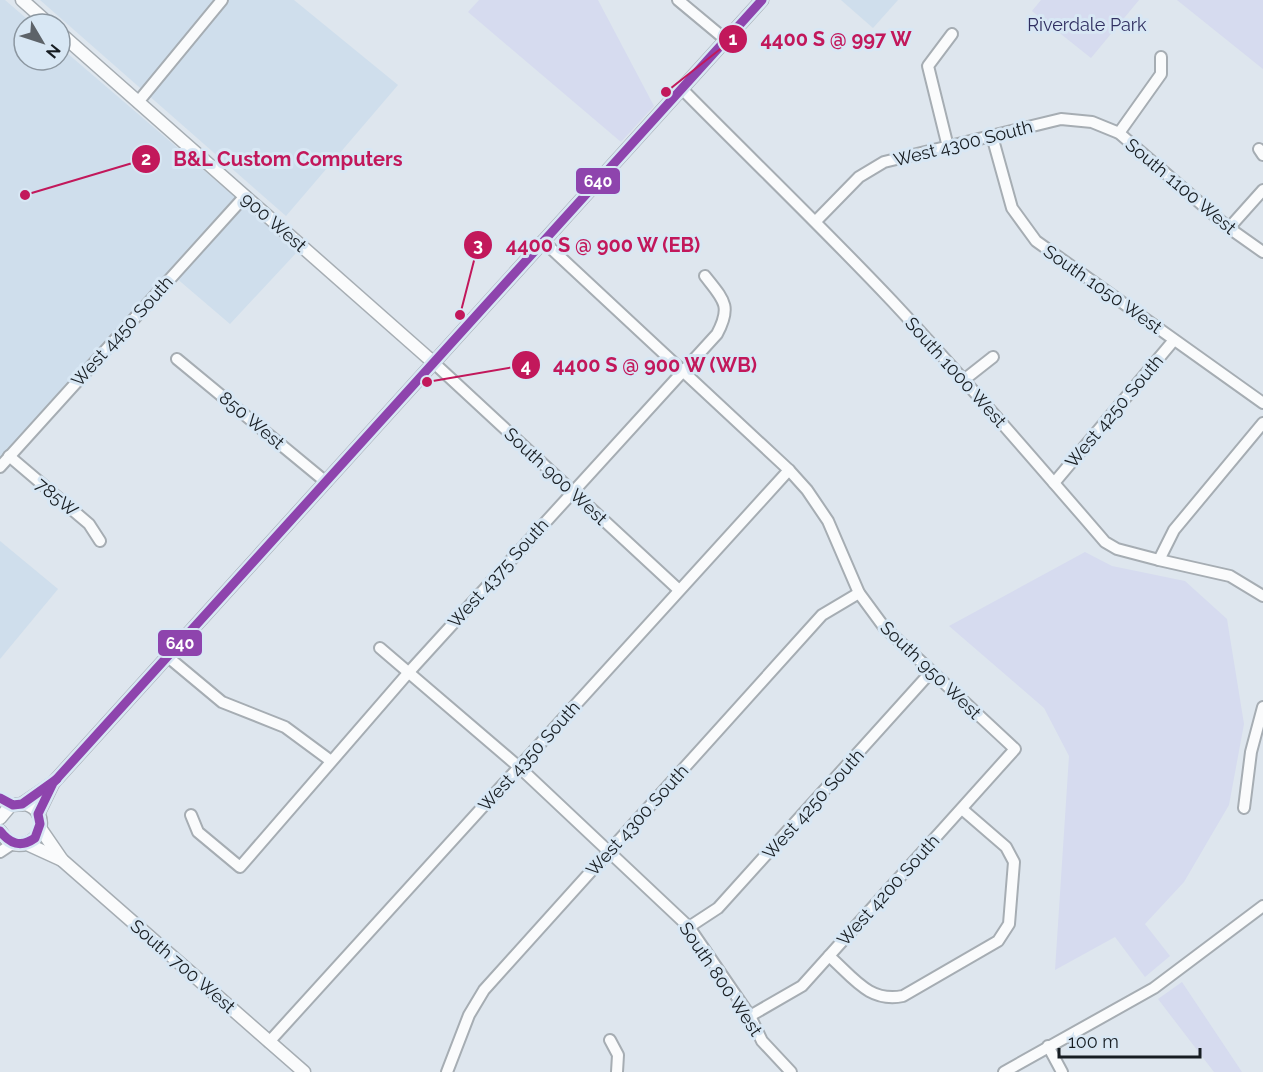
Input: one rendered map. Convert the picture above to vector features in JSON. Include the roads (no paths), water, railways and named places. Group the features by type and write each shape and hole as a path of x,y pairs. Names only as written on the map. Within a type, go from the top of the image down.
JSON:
{"street":[{"path":"22,0 36,12"},
{"path":"138,102 222,0"},
{"path":"678,0 726,40"},
{"path":"38,814 53,783 762,0"},
{"path":"948,147 928,66 952,34"},
{"name":"900 West","path":"72,44 434,363"},
{"path":"1119,133 1161,74 1161,57"},
{"name":"South 1000 West","path":"681,88 816,221 965,380 1105,542 1118,549 1159,561 1230,576 1263,596"},
{"name":"West 4300 South","path":"816,221 859,177 884,162 1061,119"},
{"name":"South 1100 West","path":"1061,119 1092,122 1119,133 1229,228 1263,252"},
{"name":"South 1050 West","path":"992,136 1012,208 1036,241 1263,403"},
{"path":"1229,228 1263,190"},
{"name":"West 4450 South","path":"0,467 245,196"},
{"name":"South 950 West","path":"543,242 789,470 807,490 828,521 859,593 884,627 930,673 1015,749"},
{"name":"West 4375 South","path":"191,815 198,832 240,867 409,672 717,334 726,317 722,298 705,276"},
{"name":"West 4250 South","path":"1054,483 1174,340"},
{"path":"965,380 993,357"},
{"name":"850 West","path":"177,358 326,482"},
{"name":"South 900 West","path":"434,363 679,590"},
{"path":"1159,561 1174,530 1263,423"},
{"name":"785W","path":"9,456 89,524 100,541"},
{"name":"West 4350 South","path":"269,1042 789,470"},
{"name":"West 4300 South","path":"447,1072 469,1015 484,990 822,615 859,593"},
{"name":"South 800 West","path":"380,648 519,767 689,927 750,1017 762,1041 791,1072"},
{"path":"168,657 222,702 285,727 331,762"},
{"name":"West 4250 South","path":"689,927 718,908 930,673"},
{"path":"1244,808 1251,752 1263,707"},
{"name":"West 4200 South","path":"750,1017 802,986 1015,749"},
{"path":"0,818 6,808 53,783"},
{"path":"0,798 17,804 30,805 38,814 40,828 36,838 27,844 12,844 0,852"},
{"path":"829,956 872,994 886,999 903,996 998,941 1009,924 1014,862 1006,847 962,809"},
{"name":"South 700 West","path":"40,828 62,860 304,1072"},
{"path":"0,831 12,844"},
{"name":"South 700 West","path":"27,844 62,860"},
{"path":"1004,1072 1154,988 1263,906"},
{"path":"610,1040 618,1055 616,1072"},
{"path":"1048,1046 1062,1072"}],"place":[{"name":"4400 S @ 997 W","path":"666,92"},
{"name":"B&L Custom Computers","path":"25,195"},
{"name":"4400 S @ 900 W (EB)","path":"460,315"},
{"name":"4400 S @ 900 W (WB)","path":"427,382"}],"park label":[{"name":"Riverdale Park","path":"1087,24"}]}
